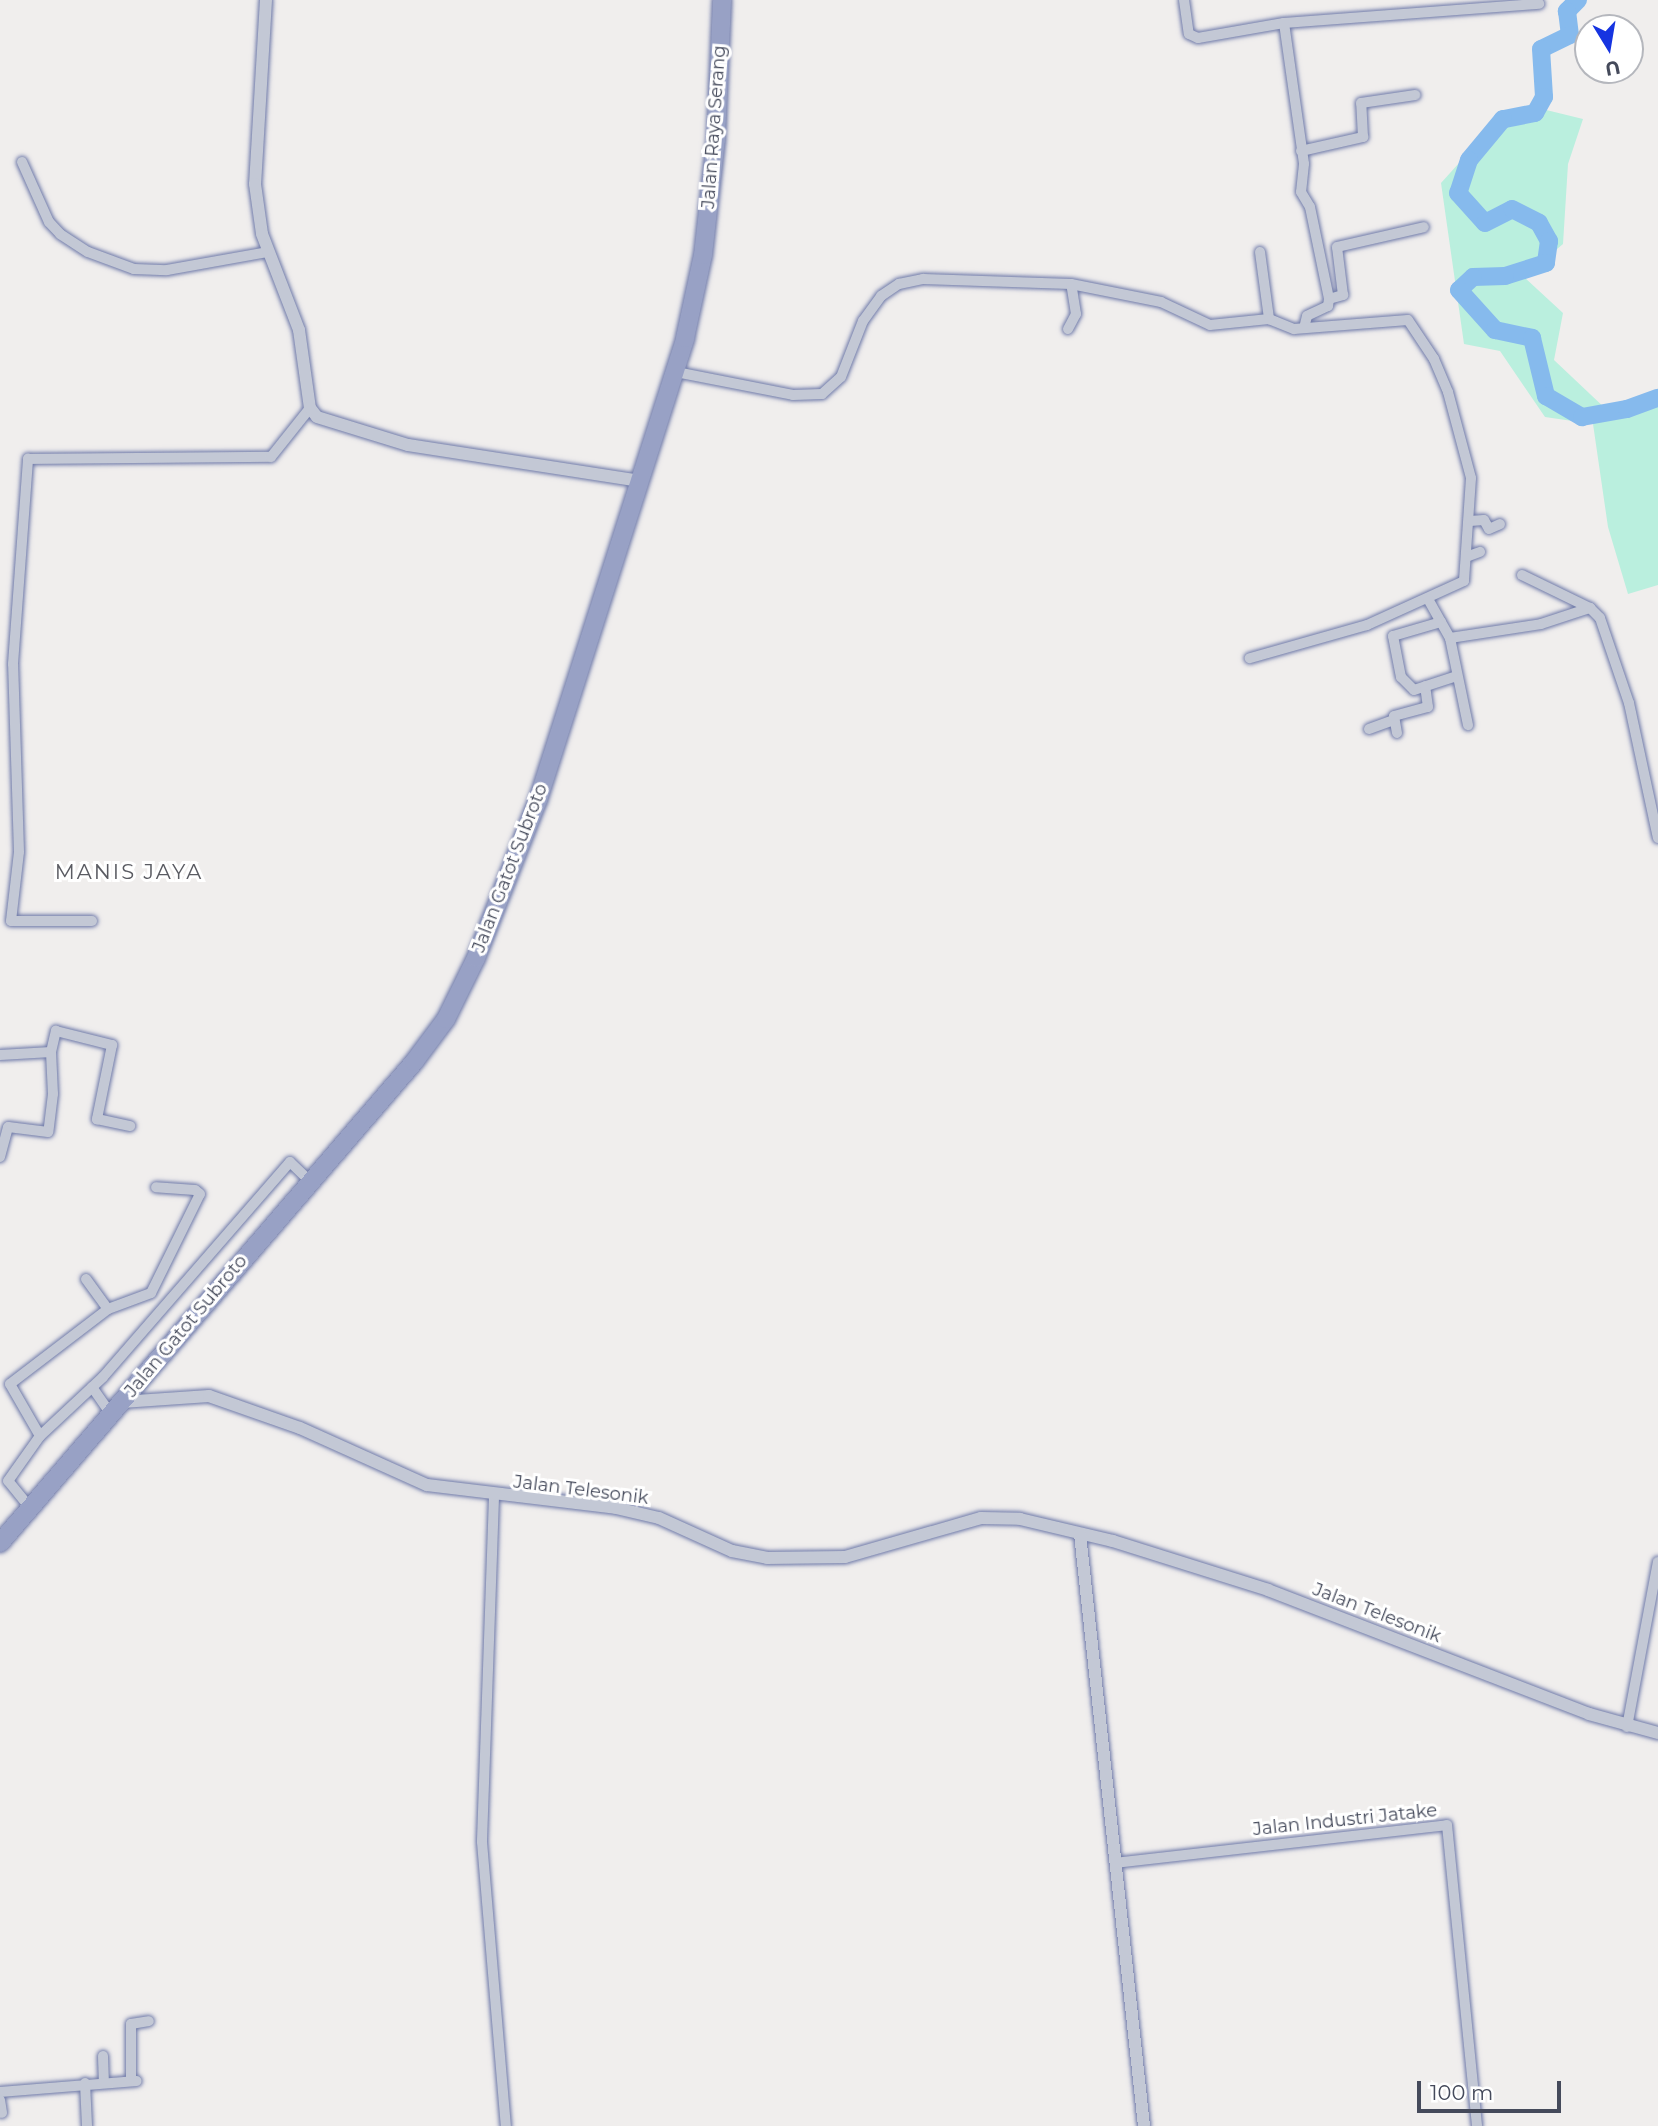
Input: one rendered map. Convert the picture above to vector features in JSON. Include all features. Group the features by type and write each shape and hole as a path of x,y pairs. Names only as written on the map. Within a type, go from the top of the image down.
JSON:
{"highway":[{"name":"Jalan Raya Serang","path":"703,255 716,139 722,0"},
{"name":"Jalan Gatot Subroto","path":"1,1539 31,1509 414,1062 446,1019 476,958 538,800 676,372 703,255"}],"street":[{"path":"266,0 255,184 268,252 299,330 310,408 317,417 408,445 640,481"},
{"path":"1184,0 1189,34 1198,38 1284,23 1539,4"},
{"path":"1284,23 1301,150 1301,192 1310,207 1329,299 1328,306 1307,316 1304,328"},
{"path":"1301,150 1363,137 1361,103 1415,95"},
{"path":"22,162 49,222 60,234 88,252 134,269 167,270 268,252"},
{"path":"1329,299 1343,295 1337,247 1424,227"},
{"path":"1260,252 1269,319"},
{"path":"676,372 793,395 822,394 841,377 874,305 900,284 962,279 1071,284 1161,302 1210,325 1269,319 1290,329 1386,319 1409,322 1448,392 1471,478 1464,581 1367,625 1250,658"},
{"path":"1068,330 1076,314 1071,284"},
{"path":"92,921 11,921 19,852 13,664 28,459 271,457 310,408"},
{"path":"1470,521 1484,520 1489,529 1500,524"},
{"path":"1466,557 1480,552"},
{"path":"1522,575 1590,608 1603,625 1629,703 1658,838"},
{"path":"1428,599 1450,639 1468,725"},
{"path":"1450,639 1541,624 1590,608"},
{"path":"1441,622 1393,636 1403,682 1414,690 1457,676"},
{"path":"0,666 13,664"},
{"path":"1369,729 1394,720 1395,716 1428,706 1425,686"},
{"path":"1394,720 1397,733"},
{"path":"0,1157 8,1127 49,1131 53,1094 51,1052 56,1031 112,1045 97,1119 130,1126"},
{"path":"0,1055 51,1052"},
{"path":"31,1509 8,1481 40,1436 92,1387 290,1162 310,1181"},
{"path":"40,1436 10,1384 108,1309 151,1293 200,1194 195,1190 156,1187"},
{"path":"86,1279 108,1309"},
{"path":"92,1387 116,1408"},
{"name":"Jalan Telesonik","path":"116,1408 163,1397 220,1399 300,1427 408,1479 494,1497 638,1513 732,1551 766,1558 845,1557 991,1517 1020,1519 1268,1590 1627,1727 1658,1732"},
{"path":"494,1497 482,1842 506,2126"},
{"path":"1080,1534 1144,2126"},
{"path":"1627,1727 1658,1562"},
{"name":"Jalan Industri Jatake","path":"1115,1863 1447,1825 1477,2126"},
{"path":"0,2092 104,2081 134,2081 131,2024 149,2021"},
{"path":"103,2056 104,2081"},
{"path":"85,2083 87,2126"},
{"path":"0,2100 2,2113"}],"green space":[{"path":"1534,107 1583,119 1568,164 1563,244 1524,277 1563,313 1554,360 1608,411 1658,392 1658,585 1628,594 1608,527 1593,424 1545,417 1500,351 1464,344 1441,183 1505,112"}],"waterway":[{"path":"1578,0 1567,11 1570,35 1541,49 1544,97 1535,113 1503,119 1469,160 1458,193 1485,223 1512,209 1539,223 1549,241 1546,263 1505,276 1473,277 1459,290 1495,330 1532,338 1546,396 1582,417 1627,409 1658,398"}],"district":[{"name":"MANIS JAYA","path":"129,872"}]}
